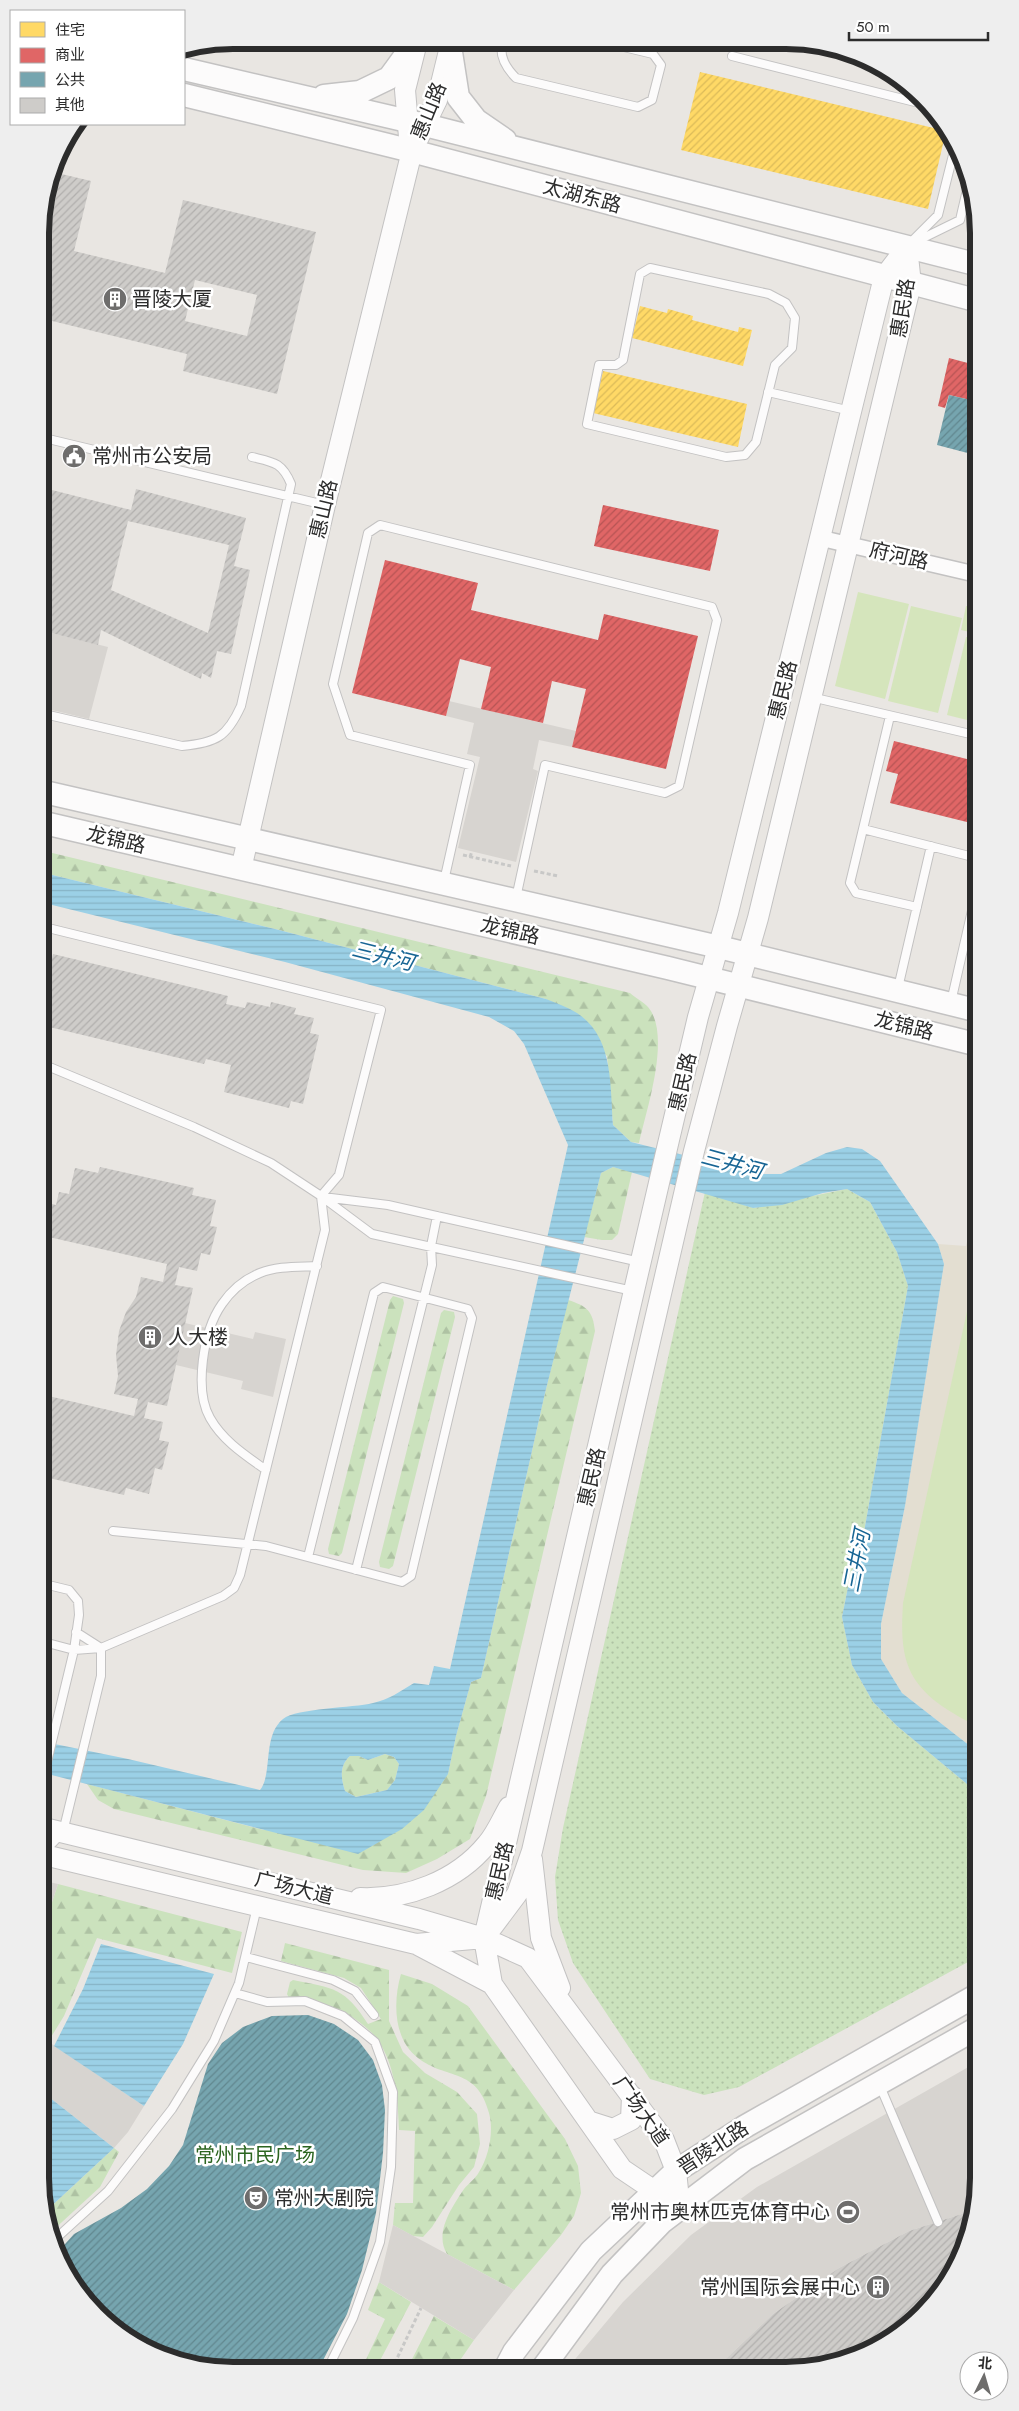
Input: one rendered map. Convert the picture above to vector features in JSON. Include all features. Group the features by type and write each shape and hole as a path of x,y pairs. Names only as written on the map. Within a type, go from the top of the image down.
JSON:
{"main road":[{"path":"307,98 360,92 389,78 410,49"},
{"path":"452,49 458,97 476,120 518,149"},
{"name":"太湖东路","path":"185,70 416,123 970,263"},
{"name":"太湖东路","path":"185,95 412,151 970,299"},
{"name":"龙锦路","path":"49,793 719,946 970,1009"},
{"name":"龙锦路","path":"49,824 709,978 970,1043"},
{"name":"晋陵北路","path":"509,2362 514,2352 591,2251 656,2192 676,2171 744,2127 970,1999"},
{"name":"晋陵北路","path":"548,2362 612,2274 662,2222 745,2159 970,2032"}],"street":[{"name":"惠山路","path":"240,869 324,505 412,151 416,123 405,90 414,49"},
{"name":"惠山路","path":"416,123 437,100 450,49"},
{"name":"惠民路","path":"492,1984 484,1938 668,1144 709,978 719,946 884,277 906,246"},
{"name":"惠民路","path":"484,1938 517,1894 532,1851 694,1152 747,954 911,284 906,246"},
{"name":"府河路","path":"820,538 970,573"},
{"path":"333,1898 376,1899 418,1891 458,1871 488,1844 520,1788"},
{"name":"广场大道","path":"49,1829 333,1898 484,1938 528,1958 664,2140 676,2171 680,2209"},
{"path":"532,1851 541,1938 573,2018"},
{"name":"广场大道","path":"49,1854 416,1944 492,1984 591,2122 622,2169 680,2209"},
{"path":"416,1944 484,1938"},
{"path":"591,2122 613,2130 631,2120 632,2096"}],"lane":[{"path":"500,49 505,67 516,78 638,107 652,100 661,65 653,54 632,49"},
{"path":"732,56 915,102"},
{"path":"906,246 938,215 953,156"},
{"path":"906,246 960,220 966,194"},
{"path":"650,268 769,294 786,303 795,318 792,348 775,365 768,392 756,442 745,454 726,457 587,424 599,365 616,365 623,360 640,274 650,268"},
{"path":"768,392 850,411"},
{"path":"49,439 324,505"},
{"path":"49,715 182,746 200,745 219,738 232,725 241,706 291,484 286,470 275,462 252,457"},
{"path":"443,884 470,764 350,735 333,684 368,533 380,525 712,607 717,620 679,786 665,793 545,765 515,900"},
{"path":"811,697 970,734"},
{"path":"890,716 850,883 856,893 917,907"},
{"path":"863,829 970,856"},
{"path":"898,990 931,846"},
{"path":"951,1004 970,920"},
{"path":"49,928 381,1010 339,1175 321,1196 325,1230 240,1575 234,1588 223,1596 101,1648 74,1650 49,1643"},
{"path":"49,1066 194,1127 271,1163 321,1196 372,1234 634,1291"},
{"path":"321,1196 388,1205 641,1263"},
{"path":"356,1570 432,1265 431,1246 437,1216"},
{"path":"266,1470 232,1446 210,1418 201,1392 201,1371 212,1324 221,1305 236,1287 260,1273 283,1268 317,1266"},
{"path":"113,1531 248,1543 402,1582 411,1576 472,1318 468,1308 383,1287 374,1293 308,1557"},
{"path":"49,1585 69,1590 78,1601 79,1615 74,1650 49,1753"},
{"path":"76,1632 101,1648"},
{"path":"49,1845 63,1832 101,1676 101,1648"},
{"path":"59,2236 108,2191 172,2109 214,2041 235,1993 246,1957 258,1905"},
{"path":"246,1957 333,1980 355,1991 374,2015"},
{"path":"235,1993 267,2002 305,2001 343,2016 375,2042 393,2092 391,2167 380,2242 354,2318 331,2362"},
{"path":"879,2083 938,2222"}],"path":[{"path":"470,857 472,851"},
{"path":"450,852 558,876"},
{"path":"395,2362 421,2308"}],"shaded area":[{"path":"49,632 108,647 89,719 49,709"},
{"path":"449,701 576,731 572,747 539,740 533,769 538,771 516,862 458,848 480,757 467,754 474,723 446,716"},
{"path":"970,1229 970,1746 902,1693 881,1659 881,1624 905,1506 944,1264 938,1244 966,1246"},
{"path":"185,1323 253,1339 255,1332 286,1339 273,1397 241,1389 243,1381 176,1365"},
{"path":"49,1882 58,1884 49,1911"},
{"path":"49,2042 144,2106 128,2132 114,2148 49,2097"},
{"name":"常州市奥林匹克体育中心","path":"970,2066 970,2190 967,2212 909,2231 839,2268 773,2314 722,2362 573,2362 623,2302 691,2235 757,2187"},
{"path":"393,2225 514,2290 474,2340 379,2282"}],"green space":[{"path":"858,592 909,604 885,699 835,686"},
{"path":"911,606 962,618 938,713 888,701"},
{"path":"966,606 970,607 970,632 961,630"},
{"path":"966,637 970,638 970,721 947,715"},
{"path":"49,852 630,993 648,1007 655,1020 658,1036 655,1074 639,1143 631,1142 613,1125 607,1056 546,999 275,929 49,874"},
{"path":"613,1167 632,1172 618,1234 612,1240 584,1237 601,1173"},
{"path":"847,1189 870,1202 897,1252 908,1286 864,1532 849,1582 842,1617 852,1665 873,1702 897,1726 970,1787 970,1961 739,2087 704,2095 650,2079 573,1963 558,1920 555,1877 563,1828 705,1192 754,1208"},
{"path":"393,1296 403,1299 404,1303 342,1553 339,1556 329,1554 328,1549 390,1300"},
{"path":"970,1298 970,1722 933,1699 913,1676 904,1651 902,1636 903,1603"},
{"path":"568,1300 588,1310 593,1319 595,1331 486,1796 470,1839 437,1859 406,1873 363,1870 114,1809 98,1800 87,1784 264,1830 448,1774 471,1682 481,1678 545,1393"},
{"path":"444,1310 454,1312 455,1317 393,1566 389,1569 380,1567 379,1562 441,1313"},
{"path":"385,1754 394,1757 399,1764 395,1780 387,1790 356,1797 345,1791 342,1772 346,1760 350,1756 359,1756 368,1760"},
{"path":"58,1884 242,1932 232,1973 97,1938 64,2016 49,2040 49,1911"},
{"path":"285,1943 389,1970 389,2021 403,2052 425,2073 457,2092 477,2114 480,2144 474,2167 459,2185 432,2227 423,2237 413,2236 393,2225 395,2203 413,2203 415,2131 399,2130 397,2098 393,2076 381,2045 365,2026 341,2011 314,2001 289,1998 287,1994 290,1982 293,1980 329,1988 345,1996 368,2024 381,2019 361,1988 344,1978 281,1961"},
{"path":"401,1974 432,1984 468,2006 565,2139 578,2166 581,2193 574,2216 561,2235 514,2290 447,2254 444,2246 442,2238 446,2220 464,2189 483,2166 491,2135 489,2113 484,2098 469,2081 429,2065 418,2058 404,2041 397,2019 396,2007"},
{"path":"114,2148 119,2152 100,2187 56,2228 51,2207"},
{"path":"379,2282 411,2302 379,2362 365,2362 385,2319 368,2310"},
{"path":"434,2316 474,2340 459,2362 411,2362"}],"water":[{"name":"三井河","path":"49,874 275,929 546,999 565,1007 577,1013 589,1023 598,1035 608,1063 613,1125 631,1142 760,1174 781,1174 826,1153 847,1147 862,1149 880,1161 938,1244 944,1264 905,1506 881,1624 881,1659 902,1693 970,1746 970,1787 897,1726 873,1702 852,1665 842,1617 849,1582 864,1532 908,1286 897,1252 870,1202 847,1189 823,1193 782,1205 753,1208 613,1167 601,1173 545,1393 481,1678 471,1682 448,1774 424,1810 402,1829 358,1854 49,1774 49,1743 260,1790 266,1775 272,1735 283,1719 300,1713 379,1702 414,1683 429,1685 434,1666 450,1669 568,1145 524,1044 514,1031 489,1017 285,962 49,904","holes":["385,1754 394,1757 399,1764 395,1780 387,1790 356,1797 345,1791 342,1772 344,1764 350,1756 359,1756 368,1760"]},
{"path":"101,1944 214,1974 183,2044 144,2106 54,2046 83,1989"},
{"path":"49,2097 114,2148 51,2207 49,2190"}],"building: 住宅":[{"path":"700,72 938,129 944,139 928,209 681,150"},
{"path":"640,306 667,313 668,309 693,316 692,320 738,332 739,327 752,330 743,366 632,338"},
{"path":"603,371 747,404 738,447 593,413"}],"building: 商业":[{"path":"949,358 970,364 970,400 949,395 945,408 938,406"},
{"path":"603,505 719,530 710,571 594,546"},
{"path":"385,560 478,583 471,610 598,640 604,614 698,636 666,769 572,747 586,689 552,681 543,723 481,709 491,667 460,659 446,716 352,693"},
{"path":"894,741 970,760 970,823 890,803 898,774 886,771"}],"building: 公共":[{"path":"949,395 970,400 970,454 937,445"},
{"name":"常州大剧院","path":"308,2015 334,2024 358,2040 373,2060 382,2085 385,2110 383,2153 376,2213 362,2270 347,2314 322,2362 221,2362 197,2359 163,2348 141,2338 112,2317 87,2290 73,2270 63,2247 74,2234 121,2208 147,2189 169,2166 183,2145 208,2064 222,2043 243,2027 272,2016"}],"building: 其他":[{"path":"59,173 91,181 74,251 165,273 183,200 316,232 277,394 183,371 187,354 49,320 49,221 52,197","holes":["195,280 257,295 247,336 185,321"]},
{"path":"49,489 131,510 136,489 246,518 234,566 250,570 231,654 217,651 211,678 202,673 201,679 101,630 98,645 49,632","holes":["128,521 229,545 208,633 111,590"]},
{"path":"53,954 228,996 226,1004 245,1008 247,1002 270,1007 271,1002 296,1008 294,1014 314,1018 310,1033 319,1035 303,1104 291,1101 289,1108 224,1092 231,1065 206,1059 204,1064 49,1027 49,970"},
{"path":"100,1167 194,1188 192,1195 216,1200 210,1226 217,1227 210,1255 201,1253 197,1271 179,1267 175,1285 193,1288 167,1406 148,1402 144,1418 163,1422 159,1440 169,1442 162,1470 155,1468 149,1494 126,1488 124,1495 49,1478 49,1396 134,1416 138,1399 114,1394 118,1376 116,1355 119,1331 126,1312 136,1297 141,1277 163,1282 167,1264 49,1237 49,1203 56,1205 59,1192 69,1194 75,1168 98,1173"},
{"name":"常州国际会展中心","path":"967,2212 956,2248 946,2270 925,2299 898,2324 878,2338 856,2348 822,2359 798,2362 722,2362 773,2314 839,2268 909,2231"}],"place":[{"name":"晋陵大厦","path":"115,299"},
{"name":"常州市公安局","path":"74,456"},
{"name":"人大楼","path":"150,1337"},
{"name":"常州大剧院","path":"256,2198"},
{"name":"常州市奥林匹克体育中心","path":"848,2212"},
{"name":"常州国际会展中心","path":"878,2287"}],"park label":[{"name":"常州市民广场","path":"255,2155"}]}
